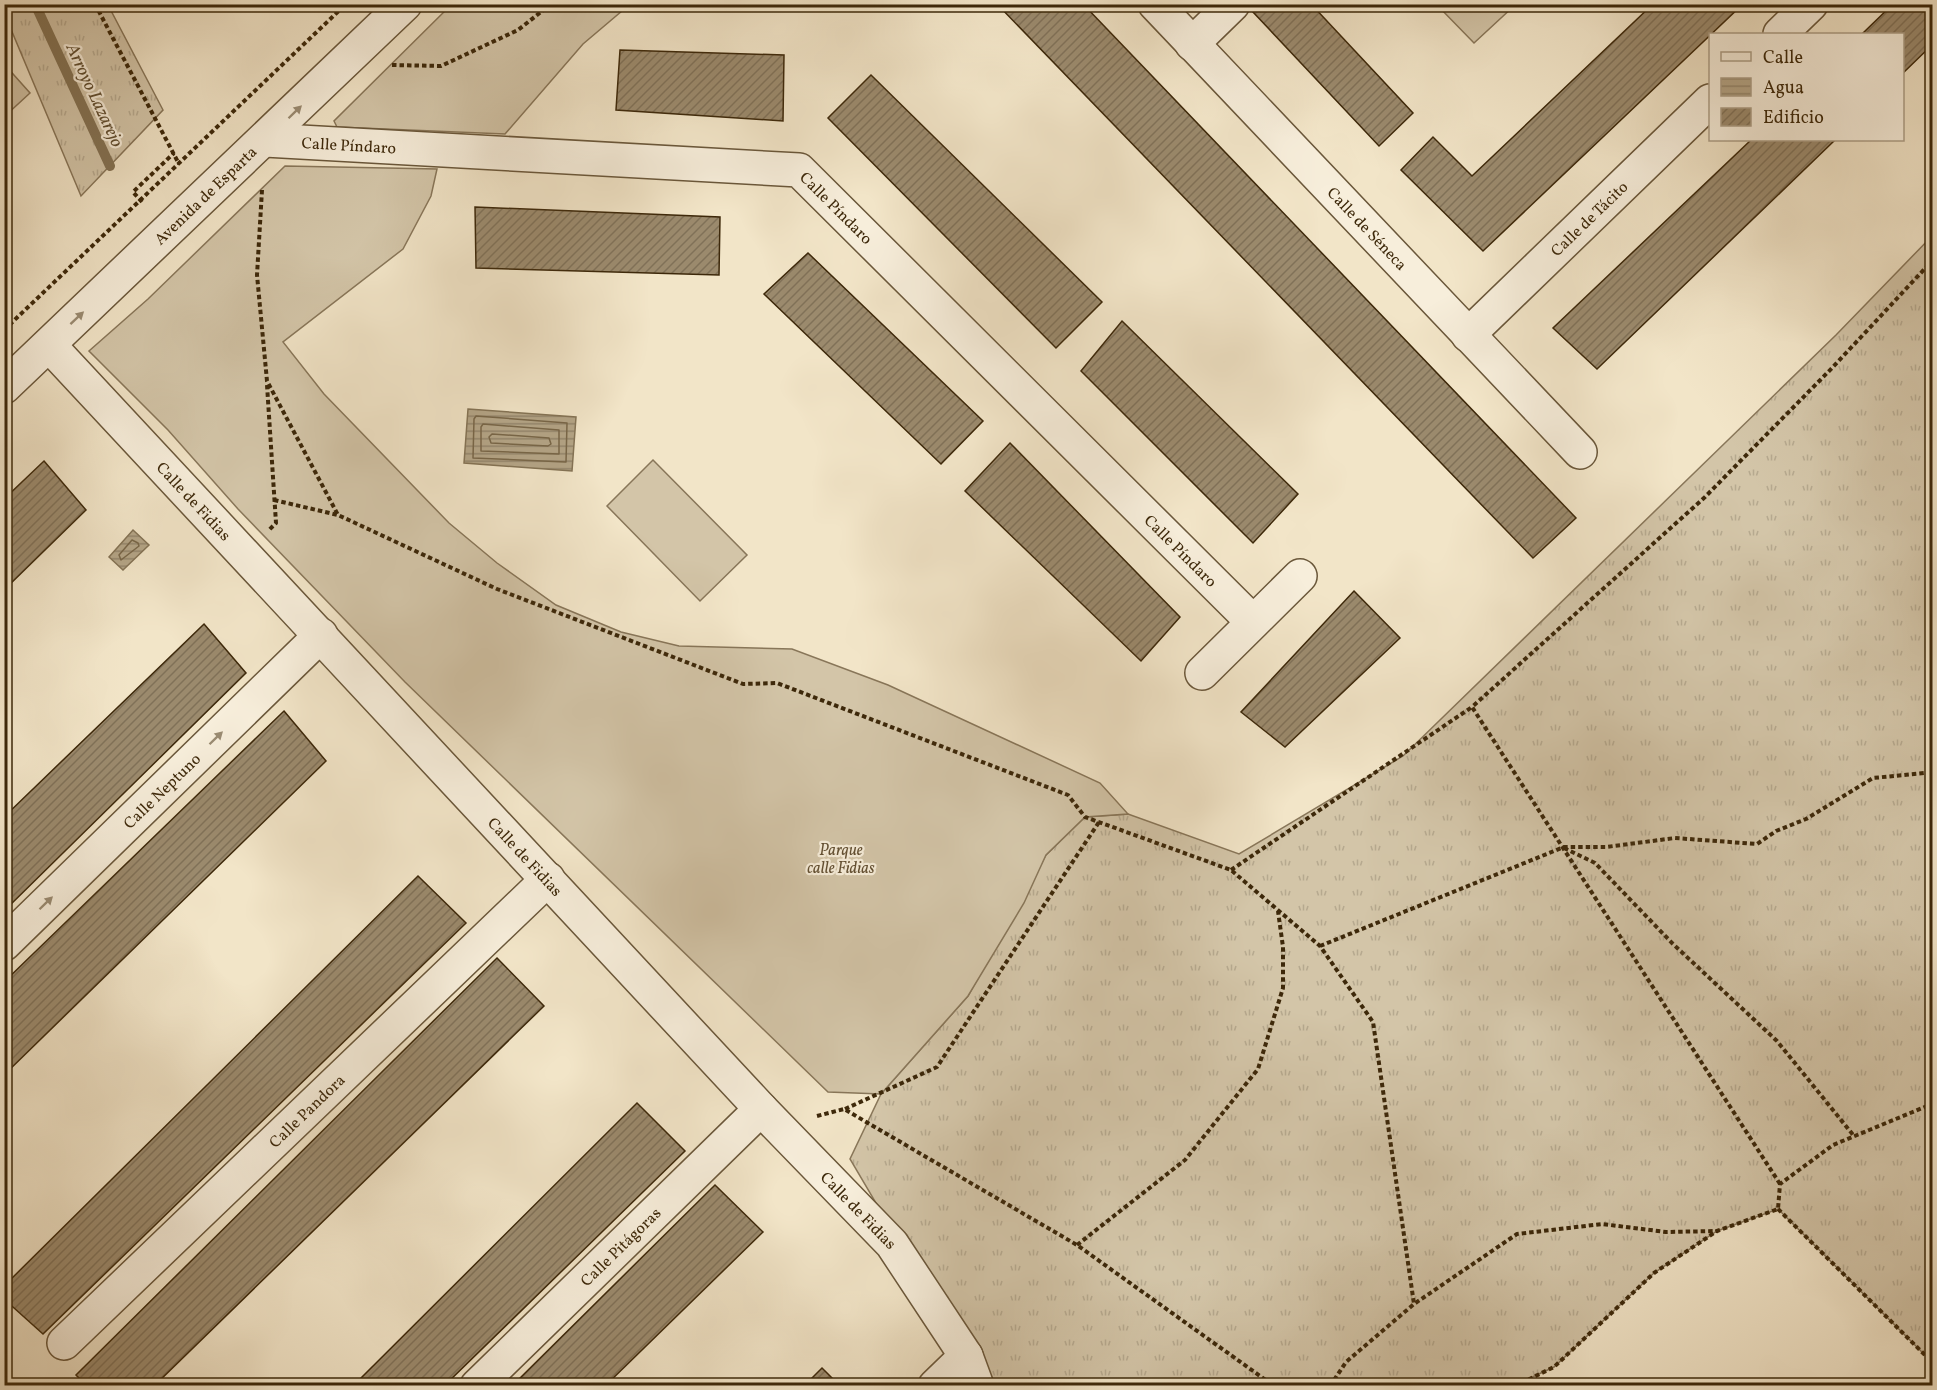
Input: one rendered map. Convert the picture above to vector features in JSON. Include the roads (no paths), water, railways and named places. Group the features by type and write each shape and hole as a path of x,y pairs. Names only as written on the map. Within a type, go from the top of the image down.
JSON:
{"street":[{"name":"Avenida de Esparta","path":"4,387 405,4"},
{"name":"Calle de Séneca","path":"1155,4 1580,452"},
{"path":"1192,44 1233,4"},
{"path":"1781,33 1811,4"},
{"name":"Calle de Tácito","path":"1468,335 1709,102"},
{"name":"Calle Píndaro","path":"265,140 799,170 1254,622"},
{"name":"Calle de Fidias","path":"49,345 770,1117 892,1244 972,1371"},
{"path":"1202,673 1300,576"},
{"name":"Calle Neptuno","path":"4,944 321,635"},
{"name":"Calle Pandora","path":"64,1343 548,879"},
{"name":"Calle Pitágoras","path":"477,1386 770,1117"},
{"path":"935,1386 972,1371"}],"water":[{"path":"468,409 576,417 572,471 464,463"},
{"path":"133,530 149,545 123,570 109,557"}],"waterway":[{"name":"Arroyo Lazarejo","path":"35,4 110,166"}],"park label":[{"name":"Parque calle Fidias","path":"841,858"}]}
